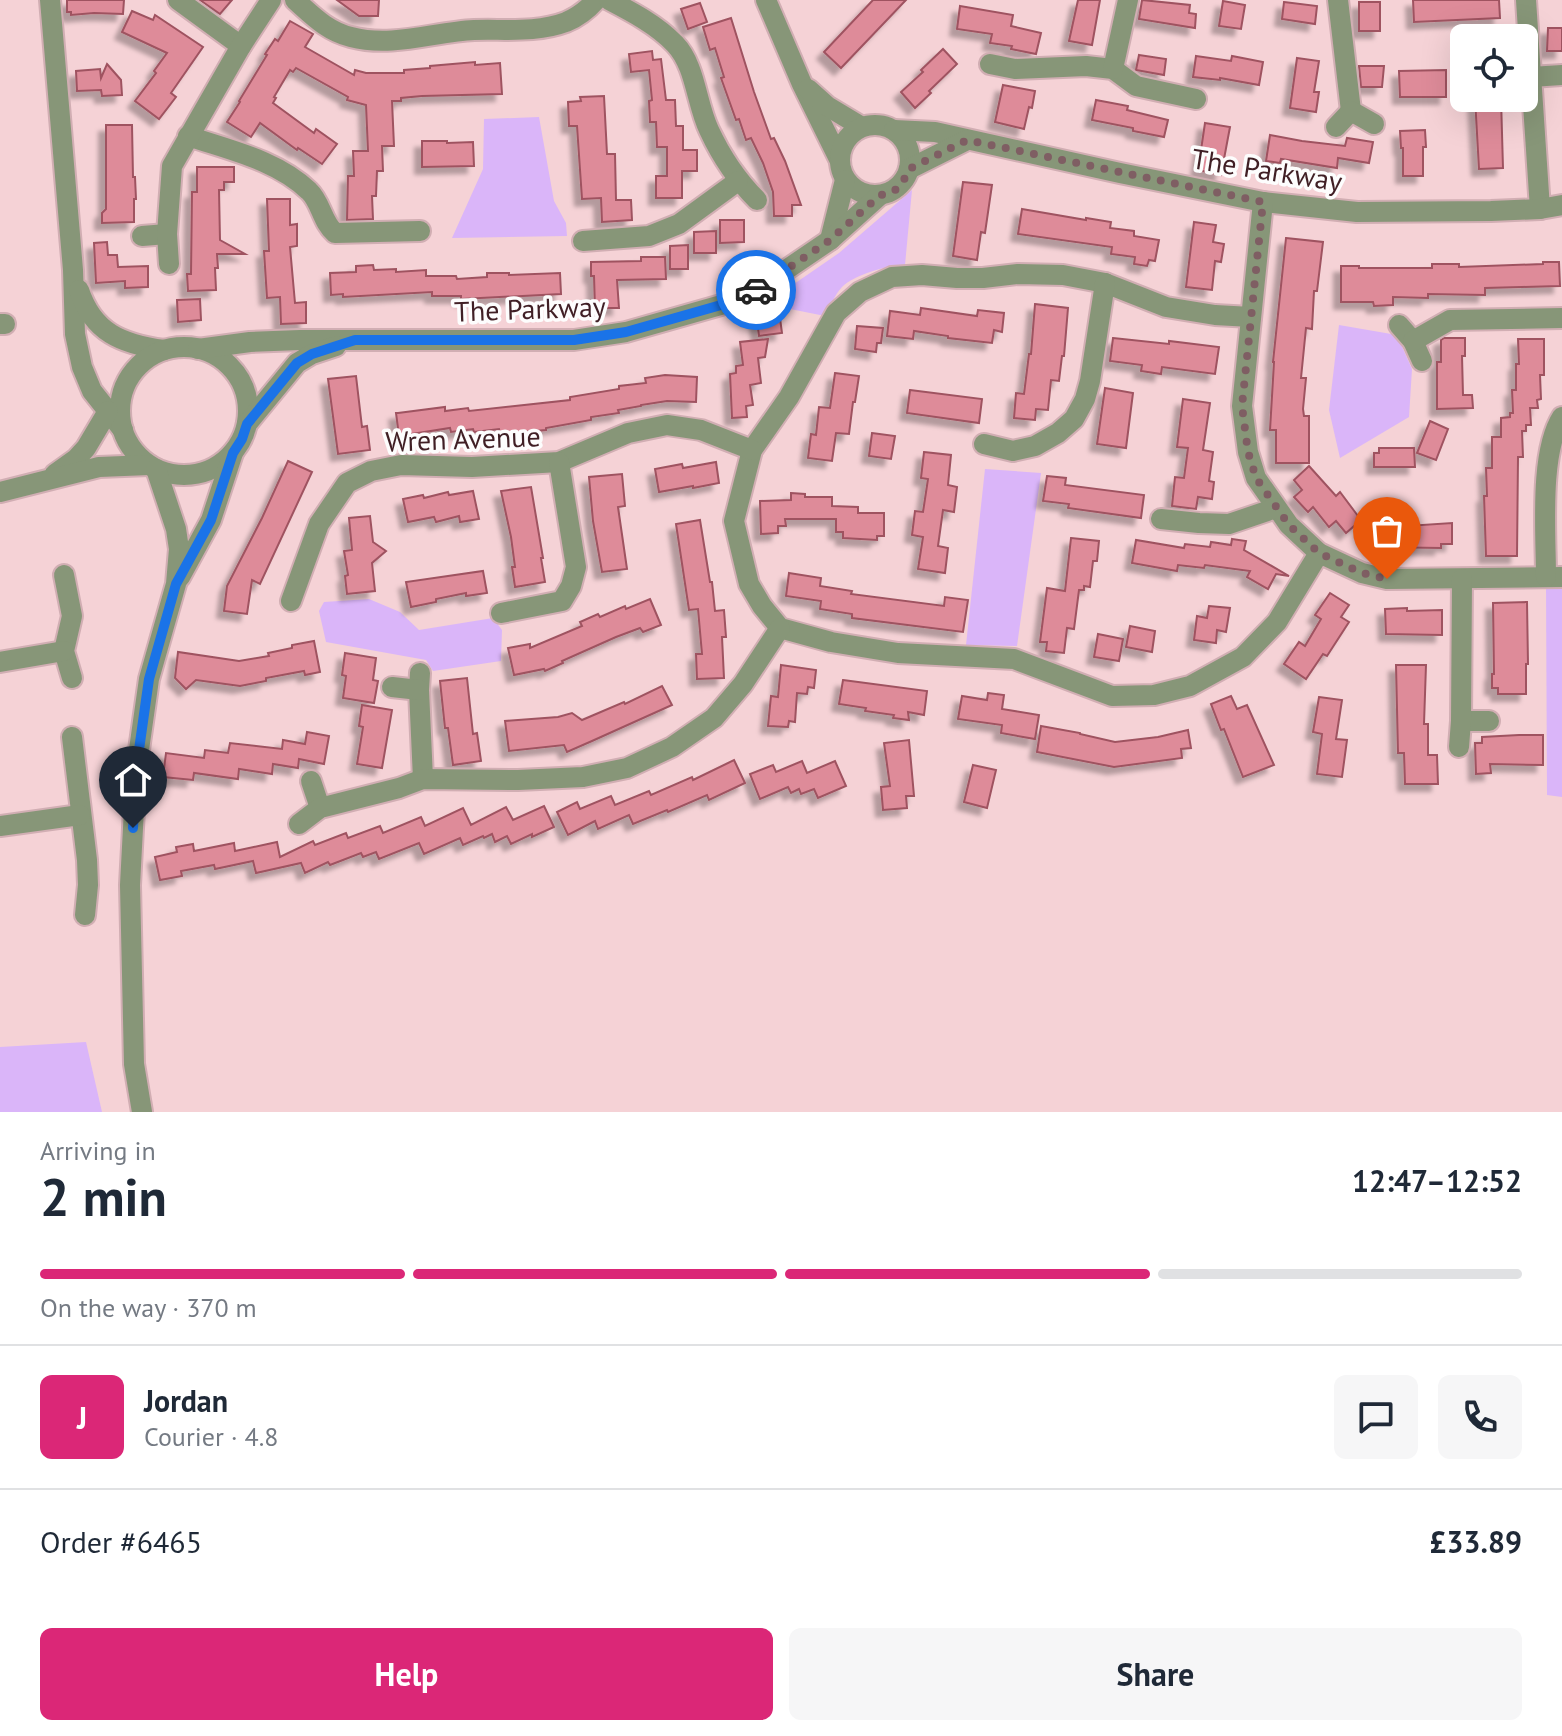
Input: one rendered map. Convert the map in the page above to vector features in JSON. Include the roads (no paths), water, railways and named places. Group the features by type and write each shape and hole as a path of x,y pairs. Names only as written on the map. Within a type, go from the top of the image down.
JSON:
{"street":[{"path":"50,0 73,270 75,334 82,367 92,391 123,430 131,447 152,467 176,529 179,549 176,584 149,679 136,771 130,885 134,1064 142,1112"},
{"path":"178,0 241,46"},
{"path":"169,264 167,234 172,166 271,0"},
{"path":"295,0 323,25 369,40 411,39 472,30 532,29 567,22 596,0"},
{"path":"609,0 638,16 676,45 688,65 708,129 738,181 757,200"},
{"path":"766,0 839,159"},
{"path":"1113,69 1128,0"},
{"path":"1336,127 1351,111 1338,0"},
{"path":"1526,0 1528,24"},
{"path":"990,64 1015,69 1086,66 1113,69 1136,86 1196,99"},
{"path":"1538,77 1562,75"},
{"path":"802,84 827,106 862,127"},
{"path":"1351,111 1374,124"},
{"path":"1533,112 1540,209"},
{"path":"883,126 894,130 908,147 909,169 902,184 895,190 869,196 860,193 845,180 839,159 842,145 850,134 862,127 883,126"},
{"name":"The Parkway","path":"894,130 935,132 1263,202 1357,212 1540,209 1562,205"},
{"path":"188,136 258,160 288,175 312,193 328,227 335,233 420,231"},
{"path":"909,169 967,140"},
{"path":"830,240 845,180"},
{"path":"583,241 649,236 679,224 738,181"},
{"name":"The Parkway","path":"198,349 250,342 574,340 626,332 708,309 755,291 830,240 879,196"},
{"path":"1263,202 1242,406 1248,452 1256,478 1276,508 1319,553 1362,573 1387,579 1554,577 1547,465 1553,436 1562,417"},
{"path":"142,236 167,234"},
{"path":"73,270 90,317 106,331 137,346 164,350 181,347 198,349 221,359 239,377 247,399 247,424 233,453 211,520 176,584"},
{"path":"1251,317 1166,307 1105,283 1063,275 892,277 860,292 836,313 789,397 752,450 734,521 749,584 780,628 831,642 898,653 1014,659 1112,696 1154,695 1190,686 1243,657 1277,622 1319,553"},
{"path":"984,444 1013,451 1035,446 1058,433 1074,419 1090,381 1105,283"},
{"path":"1413,341 1450,320 1562,318"},
{"path":"1399,325 1413,341 1422,361"},
{"name":"The Parkway","path":"247,424 297,363 312,354 355,340"},
{"path":"123,430 120,406 127,383 142,363 164,350"},
{"path":"45,481 86,448 108,411"},
{"name":"Wren Avenue","path":"291,601 319,524 347,483 371,471 401,465 472,467 559,462 628,433 667,425 701,430 752,450"},
{"path":"0,492 99,467 152,467 175,474 194,474 221,464 233,453"},
{"path":"501,613 562,601 571,586 576,567 559,462"},
{"path":"1161,519 1229,524 1276,508"},
{"path":"64,575 72,616 64,651 72,678"},
{"path":"1459,747 1462,579"},
{"path":"299,824 320,808 423,779 583,777 627,768 672,747 714,718 743,684 780,628"},
{"path":"0,662 64,651"},
{"path":"392,687 419,682 423,779"},
{"path":"1461,721 1489,721"},
{"path":"72,737 87,860 85,915"},
{"path":"311,781 320,808"},
{"path":"0,826 80,815"}]}
